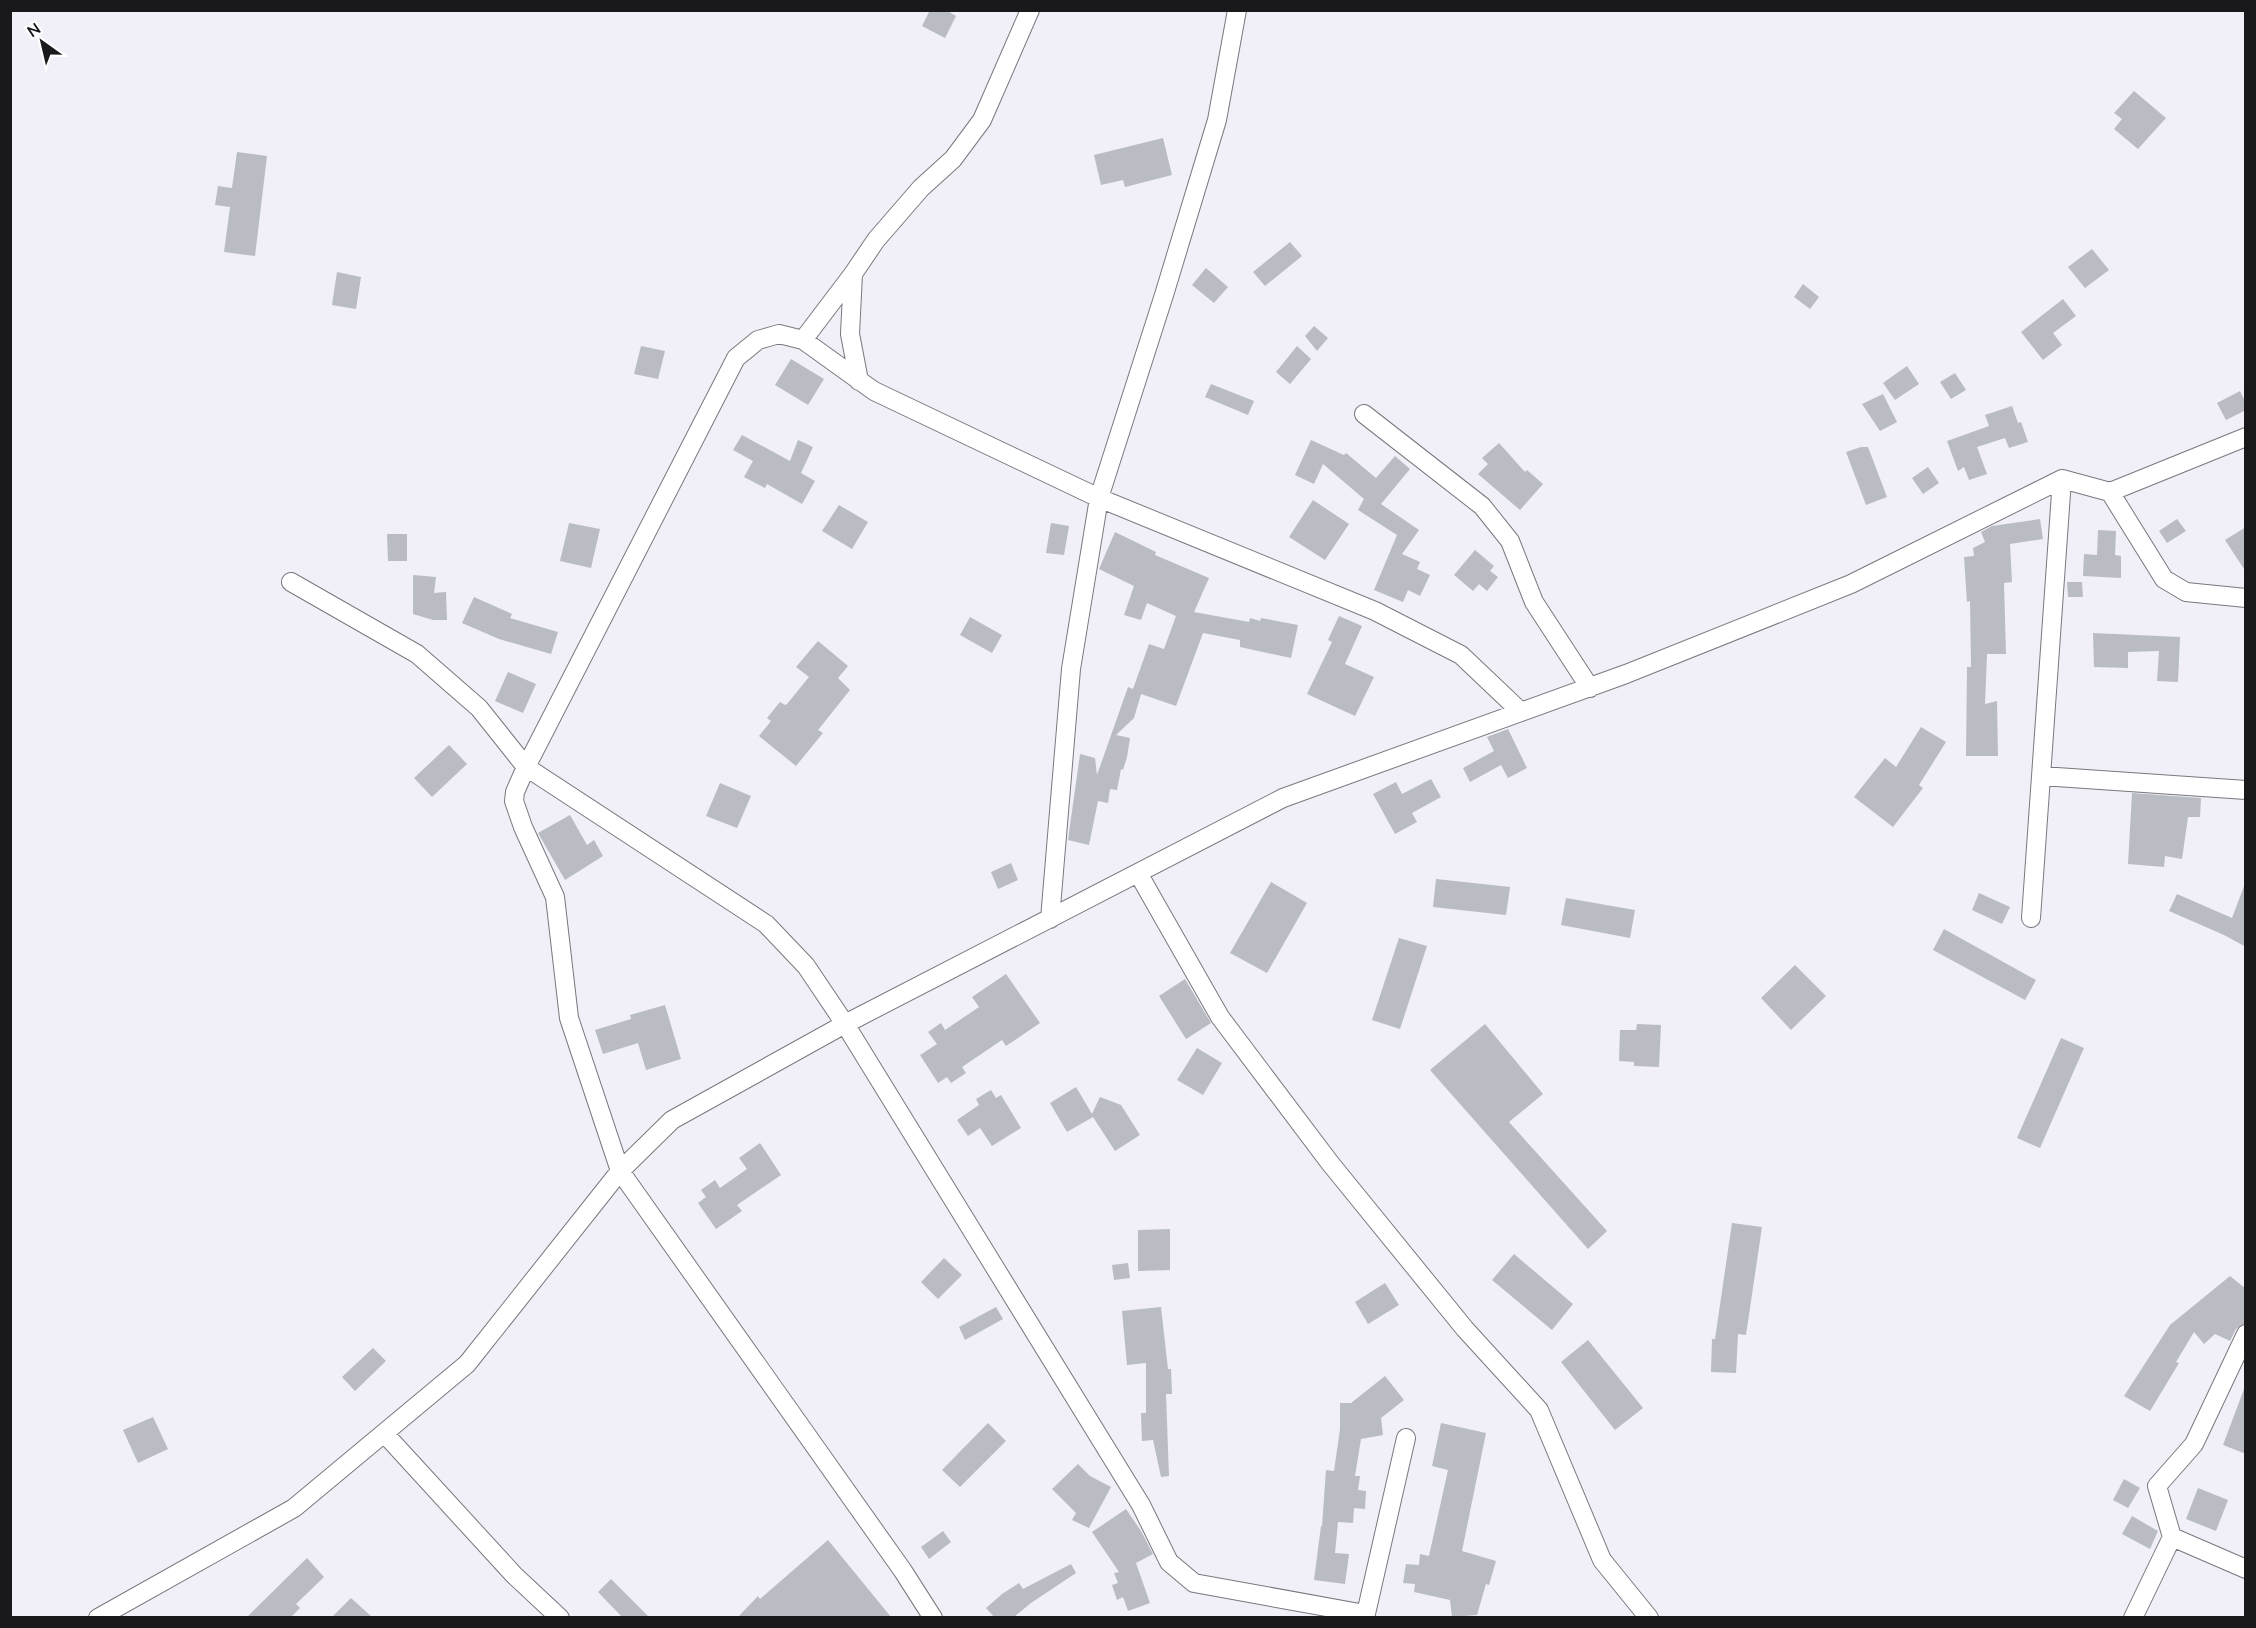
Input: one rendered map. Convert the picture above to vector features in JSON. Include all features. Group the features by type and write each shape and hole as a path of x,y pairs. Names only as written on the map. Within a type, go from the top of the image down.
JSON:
{"street":[{"path":"803,340 876,240 921,188 953,159 982,120 1030,10"},
{"path":"1050,919 1071,669 1099,498 1217,120 1237,10"},
{"path":"853,274 850,334 859,381"},
{"path":"933,1617 903,1570 620,1172 568,1018 555,897 523,827 514,801 515,792 526,767 736,358 758,340 779,334 803,340 874,392 1099,498 1375,611 1461,655 1521,712"},
{"path":"1364,414 1482,506 1510,541 1534,602 1590,688"},
{"path":"98,1617 294,1508 467,1364 620,1172 672,1120 845,1024 1283,798 1590,688 1851,584 2062,479 2110,492 2246,437"},
{"path":"2031,918 2062,479"},
{"path":"2110,492 2164,579 2186,592 2246,598"},
{"path":"291,582 417,654 479,708 526,767 766,924 806,966 845,1024 1141,1505 1169,1562 1194,1583 1365,1616 1406,1438"},
{"path":"2042,776 2246,790"},
{"path":"1138,873 1220,1017 1330,1163 1465,1329 1539,1410 1602,1560 1649,1617"},
{"path":"2133,1617 2172,1537 2157,1486 2194,1444 2246,1334"},
{"path":"384,1433 514,1575 560,1617"},
{"path":"2172,1537 2246,1569"}],"building":[{"path":"930,10 946,10 956,16 945,38 922,26"},
{"path":"2134,91 2166,118 2138,149 2114,129 2122,119 2114,113"},
{"path":"1163,138 1172,175 1125,187 1123,180 1101,185 1094,155"},
{"path":"237,152 267,156 255,256 224,252 230,207 215,205 218,186 232,188"},
{"path":"1290,242 1302,256 1265,286 1253,272"},
{"path":"2092,249 2109,270 2085,288 2068,267"},
{"path":"1206,268 1228,287 1214,303 1192,285"},
{"path":"337,272 361,277 356,309 332,305"},
{"path":"1803,284 1819,297 1810,309 1794,297"},
{"path":"2063,299 2076,316 2053,333 2062,345 2043,360 2021,332"},
{"path":"1314,326 1328,338 1317,351 1305,336"},
{"path":"641,346 665,351 658,379 634,374"},
{"path":"1297,346 1311,359 1290,384 1276,372"},
{"path":"791,359 824,379 808,405 775,385"},
{"path":"1907,366 1919,384 1895,400 1883,383"},
{"path":"1955,373 1966,390 1951,399 1940,382"},
{"path":"1211,384 1254,401 1248,415 1205,397"},
{"path":"2240,391 2246,403 2246,410 2226,420 2217,403"},
{"path":"1883,394 1897,422 1880,431 1862,404"},
{"path":"2012,406 2028,442 2009,448 2005,438 1977,447 1987,474 1969,480 1964,467 1958,471 1947,441 1989,426 1985,415"},
{"path":"742,435 790,461 798,440 813,447 801,473 815,481 802,504 767,484 765,488 744,477 753,461 733,450"},
{"path":"1311,440 1344,455 1346,453 1376,478 1395,456 1410,469 1381,504 1419,530 1402,554 1420,562 1417,569 1430,575 1420,596 1408,590 1403,602 1374,590 1397,535 1358,510 1364,499 1323,464 1314,484 1295,475"},
{"path":"1499,443 1525,472 1527,470 1543,484 1520,510 1478,474 1488,464 1482,458"},
{"path":"1868,447 1887,497 1866,505 1846,452"},
{"path":"1928,467 1939,483 1923,494 1912,478"},
{"path":"1313,500 1349,524 1325,560 1289,537"},
{"path":"839,505 868,522 852,549 822,531"},
{"path":"2040,519 2043,539 2010,544 2012,582 2004,583 2006,654 1987,654 1985,704 1997,701 1998,756 1966,756 1967,667 1971,667 1970,601 1967,602 1964,557 1974,556 1973,548 1985,542 1981,532 1992,526"},
{"path":"2177,519 2186,531 2167,543 2159,531"},
{"path":"569,523 600,529 591,568 560,561"},
{"path":"1051,523 1069,526 1064,555 1046,553"},
{"path":"2246,527 2246,572 2225,540"},
{"path":"2098,530 2116,531 2115,555 2121,556 2121,578 2083,576 2084,554 2097,555"},
{"path":"1115,532 1156,552 1155,555 1209,578 1194,612 1249,622 1250,618 1260,621 1261,618 1298,625 1291,658 1240,647 1240,640 1203,633 1176,706 1141,694 1134,718 1116,735 1130,738 1127,757 1123,770 1121,769 1117,790 1110,789 1108,803 1098,801 1089,845 1068,840 1080,754 1095,758 1097,775 1128,687 1133,689 1149,644 1164,649 1176,616 1147,603 1141,620 1124,615 1134,586 1099,569"},
{"path":"387,534 407,534 407,561 388,561"},
{"path":"1475,550 1494,566 1490,571 1498,577 1487,591 1479,584 1473,591 1454,575"},
{"path":"413,575 436,577 434,593 446,592 447,620 433,620 413,614"},
{"path":"2067,582 2082,582 2083,597 2068,597"},
{"path":"474,597 512,614 510,618 558,632 551,654 499,639 462,623"},
{"path":"1339,616 1362,626 1345,664 1374,677 1355,716 1307,694 1332,642 1328,640"},
{"path":"970,617 1002,635 992,653 960,635"},
{"path":"2093,633 2180,637 2178,682 2157,681 2159,651 2128,652 2128,668 2094,667"},
{"path":"818,641 848,666 838,678 850,690 818,730 823,733 796,766 759,736 771,721 767,718 780,702 787,704 809,677 796,667"},
{"path":"508,672 536,684 523,713 495,701"},
{"path":"1921,727 1946,742 1919,785 1923,788 1893,827 1854,797 1885,758 1896,767"},
{"path":"1508,729 1527,768 1508,778 1501,765 1470,782 1463,768 1494,751 1487,737"},
{"path":"449,745 467,764 432,797 414,778"},
{"path":"1431,779 1441,797 1412,813 1417,822 1395,834 1373,794 1396,782 1402,794"},
{"path":"720,783 751,796 737,828 706,816"},
{"path":"2132,793 2201,798 2200,817 2188,817 2182,859 2165,856 2164,867 2128,864"},
{"path":"570,815 587,845 594,840 603,856 565,880 538,833"},
{"path":"1011,863 1018,880 998,889 991,872"},
{"path":"1436,879 1510,887 1506,915 1433,907"},
{"path":"1271,882 1307,903 1267,973 1230,953"},
{"path":"2244,886 2246,886 2246,947 2169,911 2177,894 2232,918"},
{"path":"1979,893 2010,907 2002,924 1972,910"},
{"path":"1566,898 1635,910 1630,938 1561,925"},
{"path":"1944,929 2036,980 2025,1000 1933,950"},
{"path":"1399,938 1427,946 1400,1029 1372,1020"},
{"path":"1795,965 1826,996 1791,1030 1761,998"},
{"path":"1006,974 1040,1023 1006,1046 1002,1040 962,1067 966,1073 951,1083 947,1077 938,1083 920,1055 937,1044 928,1032 941,1023 945,1030 979,1007 972,997"},
{"path":"1185,979 1211,1023 1186,1039 1159,996"},
{"path":"665,1005 681,1059 646,1070 638,1043 603,1054 595,1030 631,1019 630,1015"},
{"path":"1485,1024 1543,1094 1509,1122 1607,1231 1588,1249 1430,1070"},
{"path":"1637,1024 1661,1025 1659,1067 1634,1066 1634,1062 1619,1061 1620,1030 1636,1030"},
{"path":"2061,1038 2084,1048 2040,1148 2017,1138"},
{"path":"1197,1048 1222,1063 1203,1095 1177,1080"},
{"path":"1076,1087 1092,1114 1100,1097 1121,1105 1140,1135 1115,1151 1093,1117 1067,1132 1050,1103"},
{"path":"991,1090 996,1098 1001,1095 1021,1128 992,1146 980,1128 968,1136 957,1120 979,1105 976,1099"},
{"path":"760,1143 781,1175 737,1205 742,1211 716,1229 698,1203 706,1197 701,1190 715,1180 720,1188 747,1169 739,1158"},
{"path":"1732,1223 1762,1227 1746,1335 1738,1334 1736,1373 1711,1372 1712,1339 1715,1339"},
{"path":"1170,1229 1170,1270 1138,1271 1138,1230"},
{"path":"1514,1254 1573,1304 1552,1330 1492,1280"},
{"path":"944,1258 962,1275 938,1299 921,1282"},
{"path":"1128,1263 1130,1278 1114,1280 1112,1265"},
{"path":"2230,1276 2246,1289 2246,1323 2236,1329 2230,1341 2215,1334 2204,1344 2194,1332 2176,1362 2179,1363 2150,1411 2124,1396 2170,1325"},
{"path":"1385,1283 1399,1305 1368,1324 1355,1302"},
{"path":"996,1307 1003,1319 965,1340 959,1327"},
{"path":"1161,1307 1168,1369 1171,1369 1172,1394 1166,1394 1169,1476 1161,1477 1153,1440 1142,1441 1141,1413 1146,1413 1146,1363 1127,1365 1122,1311"},
{"path":"1588,1340 1643,1408 1615,1430 1561,1362"},
{"path":"373,1348 386,1361 355,1391 342,1377"},
{"path":"1385,1376 1404,1400 1381,1418 1383,1435 1361,1439 1355,1476 1360,1476 1358,1490 1366,1491 1365,1509 1354,1508 1353,1523 1338,1522 1335,1553 1349,1554 1345,1584 1314,1580 1322,1526 1326,1470 1334,1471 1340,1429 1340,1403 1351,1403"},
{"path":"2244,1389 2246,1390 2246,1454 2223,1445"},
{"path":"153,1417 168,1449 138,1463 123,1430"},
{"path":"988,1423 1006,1441 960,1487 942,1470"},
{"path":"1441,1423 1486,1433 1462,1551 1496,1561 1477,1615 1452,1617 1450,1600 1414,1592 1415,1584 1403,1583 1406,1564 1419,1565 1420,1554 1429,1556 1448,1470 1432,1466"},
{"path":"1078,1464 1090,1476 1111,1487 1089,1528 1072,1520 1076,1513 1052,1489"},
{"path":"2124,1479 2140,1488 2128,1508 2113,1500"},
{"path":"2198,1488 2228,1500 2216,1531 2186,1519"},
{"path":"1126,1509 1153,1554 1136,1563 1150,1603 1128,1611 1123,1597 1117,1600 1112,1585 1118,1583 1114,1573 1119,1572 1092,1532"},
{"path":"2132,1516 2158,1531 2150,1549 2122,1534"},
{"path":"943,1531 951,1542 929,1559 921,1547"},
{"path":"828,1540 891,1617 738,1617 758,1596 760,1599"},
{"path":"307,1558 324,1577 296,1604 300,1608 291,1617 247,1617"},
{"path":"1071,1564 1076,1573 1014,1617 994,1617 986,1608 1019,1583 1023,1589"},
{"path":"611,1579 649,1617 622,1617 598,1592"},
{"path":"351,1598 372,1617 332,1617"}]}
